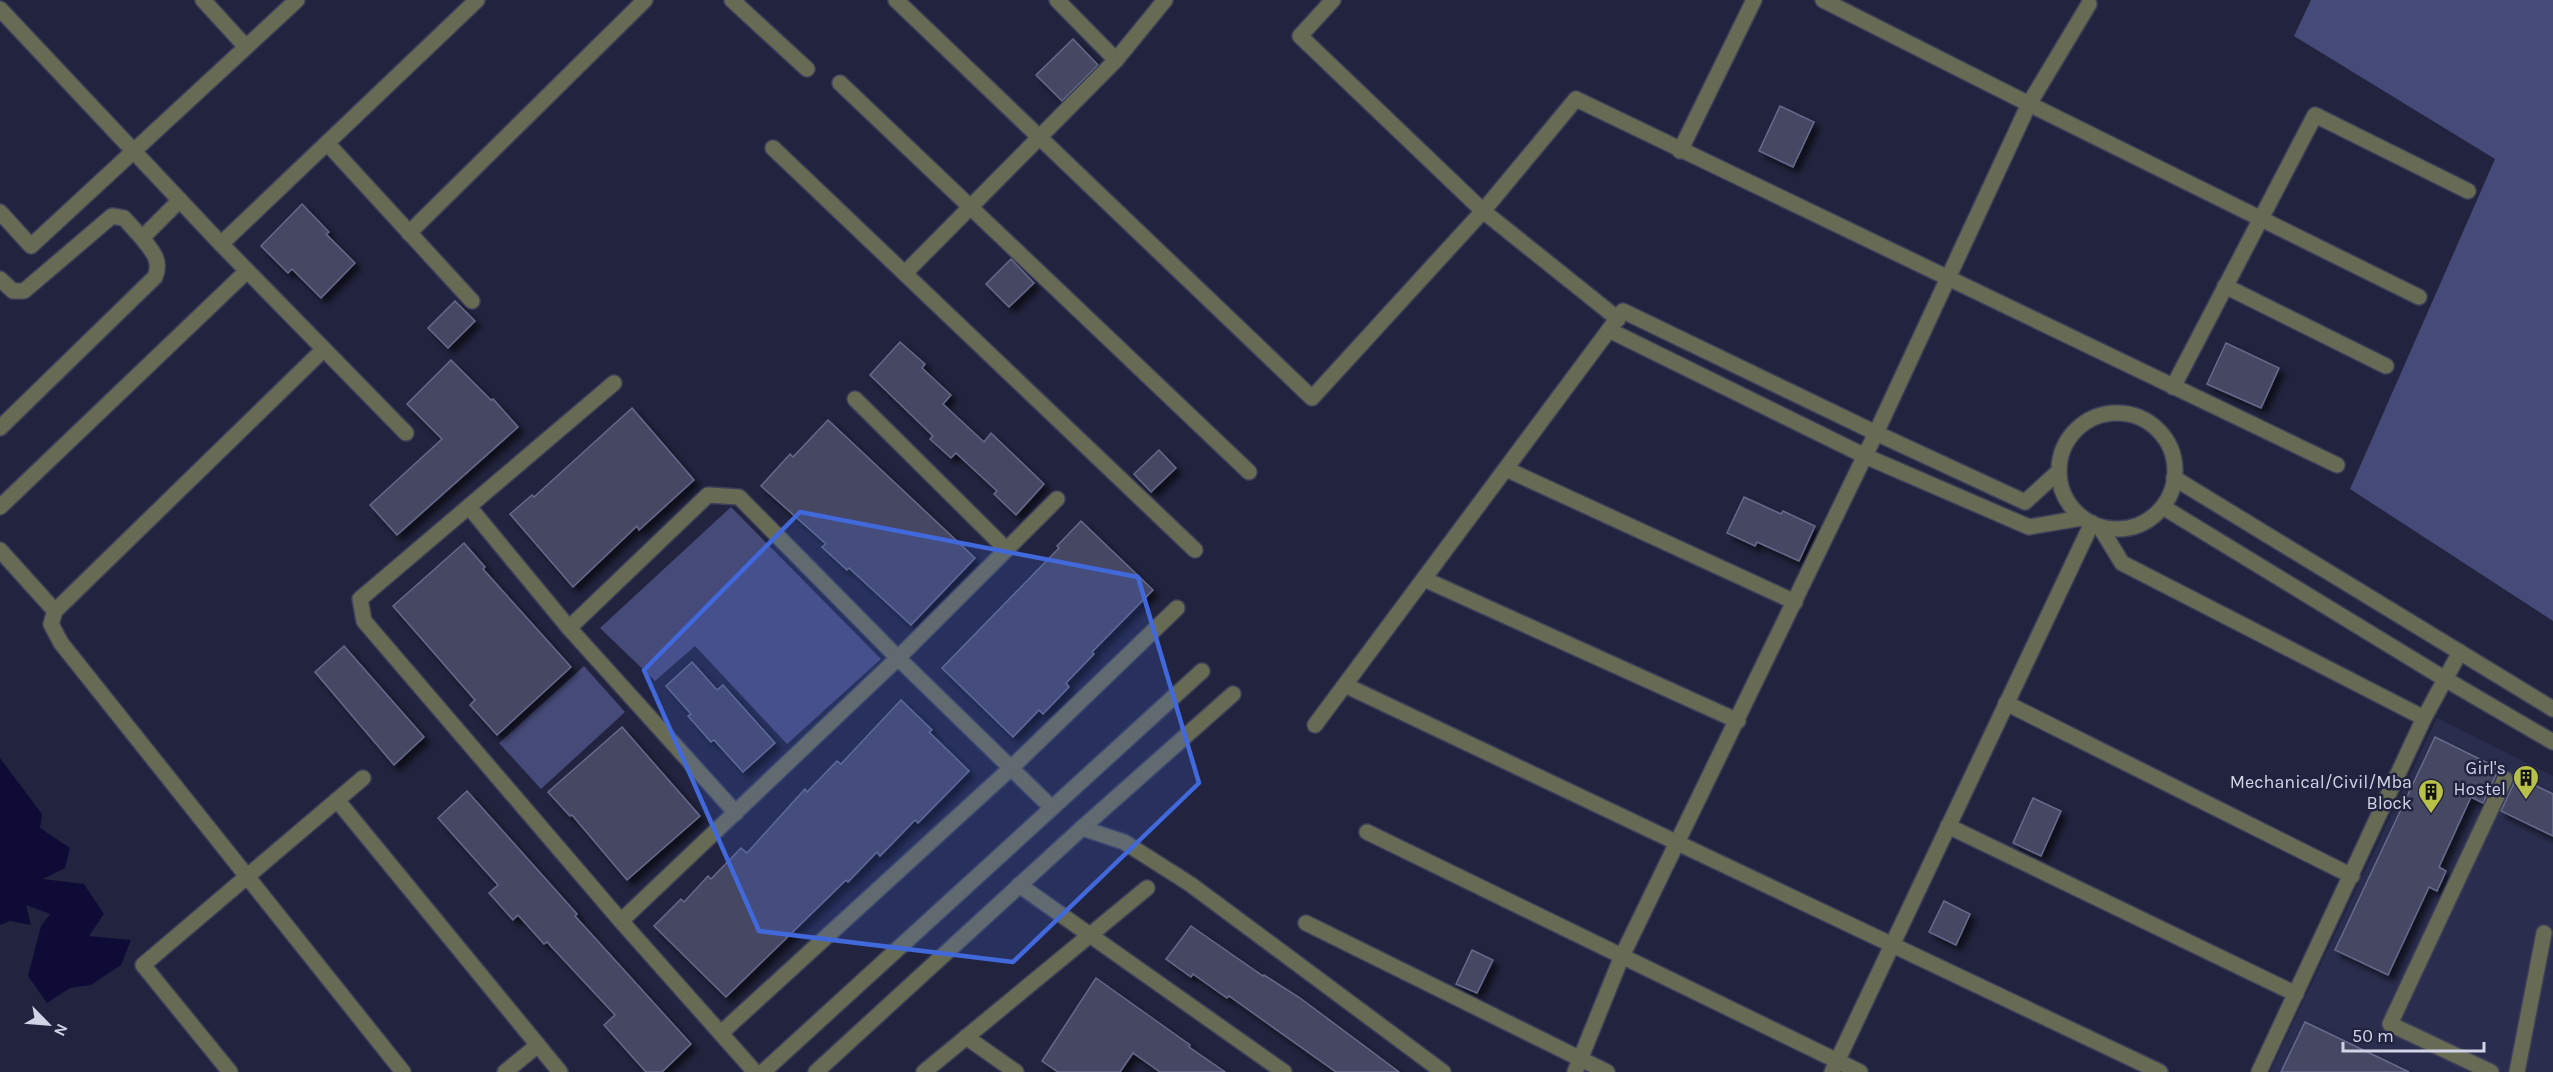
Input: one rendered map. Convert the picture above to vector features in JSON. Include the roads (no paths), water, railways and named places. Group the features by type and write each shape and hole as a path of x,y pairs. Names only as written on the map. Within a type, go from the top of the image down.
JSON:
{"street":[{"path":"203,0 246,47"},
{"path":"0,212 31,246 297,0"},
{"path":"221,244 477,0"},
{"path":"409,233 645,0"},
{"path":"732,0 807,69"},
{"path":"896,0 1312,398 1483,211 1576,99 2337,465"},
{"path":"1057,0 1116,60"},
{"path":"905,273 1116,60 1165,0"},
{"path":"1333,0 1300,36 1483,211 1613,325 1865,456 2029,527 2092,523 2121,529 2148,520 2163,507 2172,488 2175,468 2171,448 2163,435 2148,421 2129,413 2109,412 2090,419 2072,434 2062,452 2058,472 2065,498 2092,523 2122,563 2424,718"},
{"path":"1680,151 1754,0"},
{"path":"1823,0 2419,297"},
{"path":"1578,1066 1622,956 1795,603 2029,104 2089,3"},
{"path":"0,9 221,244 406,433"},
{"path":"840,83 1249,472"},
{"path":"2174,387 2315,115 2468,191"},
{"path":"327,143 472,301"},
{"path":"773,148 1196,550"},
{"path":"142,238 180,200"},
{"path":"0,279 14,291 24,291 112,216 124,218 157,257 159,268 155,277 0,428"},
{"path":"0,507 247,271"},
{"path":"2225,286 2386,366"},
{"path":"1315,725 1623,311 2025,502 2058,472"},
{"path":"324,349 55,611 51,624 61,643 403,1072"},
{"path":"614,383 470,508 360,599 364,621 621,921 755,1072"},
{"path":"855,399 1006,549"},
{"path":"1506,469 1795,603"},
{"path":"2174,478 2553,709"},
{"path":"568,628 708,495 739,497 898,658 1052,808"},
{"path":"621,921 898,658 1057,499"},
{"path":"2163,507 2553,742"},
{"path":"470,508 568,628 736,813"},
{"path":"1835,1066 2092,523"},
{"path":"0,550 55,611"},
{"path":"1424,579 1738,721"},
{"path":"721,1033 1010,769 1177,608"},
{"path":"2259,1072 2424,718 2460,652"},
{"path":"763,1072 1202,671"},
{"path":"1345,685 2160,1072"},
{"path":"816,1072 1019,885 1233,694"},
{"path":"2006,703 2352,876"},
{"path":"230,1072 143,965 363,778"},
{"path":"2491,1072 2390,1024 2505,779"},
{"path":"337,800 560,1072"},
{"path":"1948,826 2296,994"},
{"path":"1082,828 1124,842 1190,884 1443,1072"},
{"path":"1367,832 1622,956 1835,1066 1860,1072"},
{"path":"1019,885 1284,1072"},
{"path":"924,1072 1147,888"},
{"path":"1306,923 1578,1066 1607,1072"},
{"path":"2517,1072 2544,933"},
{"path":"966,1036 1016,1072"},
{"path":"505,1072 538,1045"}],"place":[{"name":"Girl's Hostel","path":"2526,801"},
{"name":"Mechanical/Civil/Mba Block","path":"2431,815"}]}
